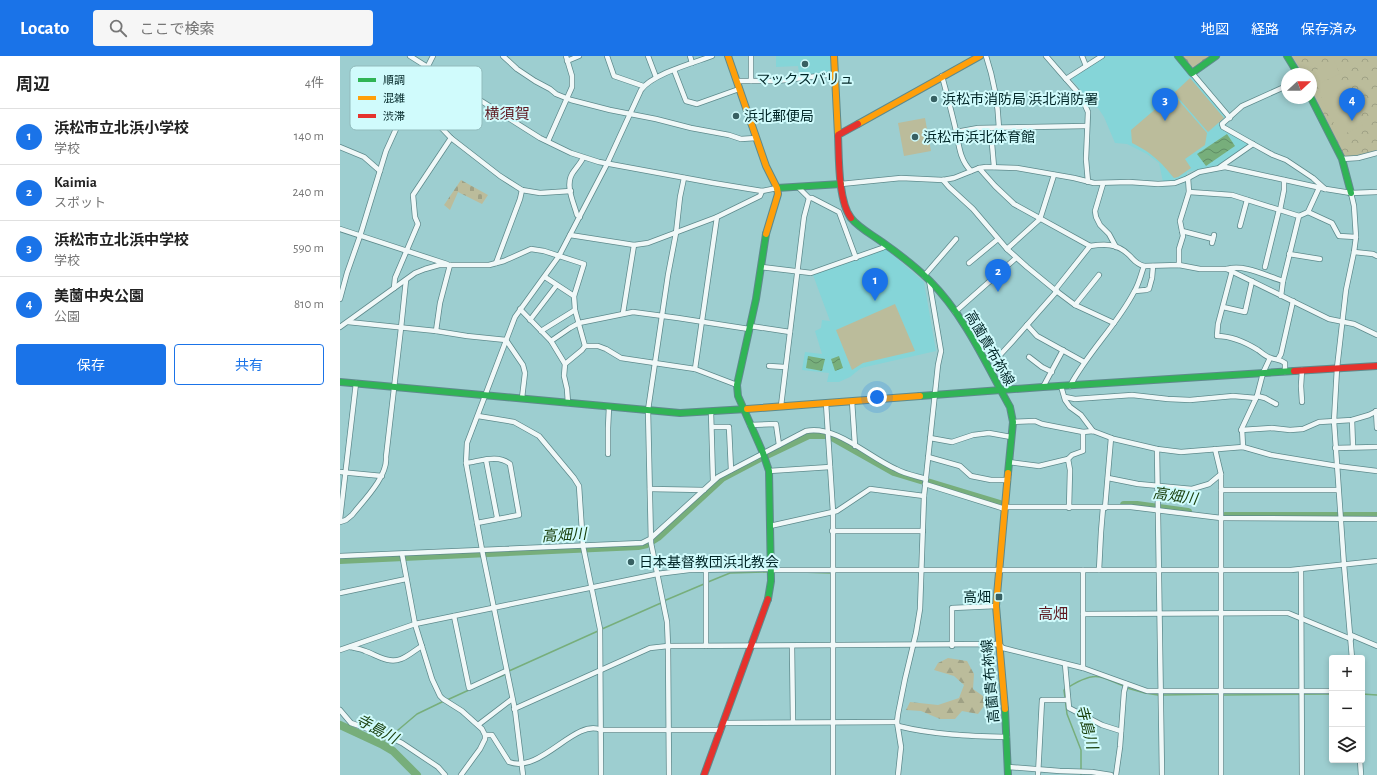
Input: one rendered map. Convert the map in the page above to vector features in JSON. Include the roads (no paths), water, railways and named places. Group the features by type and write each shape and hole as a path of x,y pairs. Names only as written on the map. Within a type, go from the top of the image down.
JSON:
{"street":[{"path":"410,56 425,66"},
{"path":"428,66 433,56"},
{"path":"503,56 517,69 535,81 568,99 582,104 741,139 756,138"},
{"path":"548,141 568,99 572,87 573,81 566,58 579,56"},
{"path":"607,56 614,76 644,86"},
{"path":"648,56 656,77"},
{"path":"690,56 692,63"},
{"path":"523,775 514,709 482,552 466,463 467,443 506,340 520,309 559,256 607,164 644,86 656,77 712,56"},
{"path":"704,775 769,598 771,571 769,471 763,453 738,396 737,385 761,267 764,241 778,194 756,138 728,56"},
{"path":"751,56 751,81"},
{"name":"高薗貴布祢線","path":"834,56 841,184 843,201 849,216 859,226 887,245 927,278 945,297 971,338 1010,407 1013,422 996,606 1007,737 1008,775"},
{"path":"838,135 980,56"},
{"path":"986,56 994,84 998,112 998,128"},
{"path":"1046,56 1081,96 1086,105 1088,112 1086,159 1088,182"},
{"path":"1082,56 1086,66"},
{"path":"1066,79 1102,56"},
{"path":"1178,56 1230,118"},
{"path":"1192,73 1216,56"},
{"path":"1287,56 1294,68"},
{"path":"674,70 686,101 697,104 739,88"},
{"path":"737,81 777,81 835,74"},
{"path":"942,76 960,152 966,166 971,171"},
{"path":"1281,88 1242,106 1222,124 1223,127 1286,160 1326,189"},
{"path":"482,102 540,138 565,151 583,158 607,164 684,178 762,190 901,178 943,180 954,178 979,168 994,167 1017,168 1103,184 1129,182 1158,184 1175,183 1199,172 1225,167 1319,188 1351,193 1377,192"},
{"path":"1314,104 1342,159 1354,206 1356,237 1346,290 1336,368 1334,421 1338,490 1352,655"},
{"path":"956,132 978,128 1087,126"},
{"path":"340,299 386,151 396,130"},
{"path":"443,130 451,138 500,176 522,190 540,193 571,191"},
{"path":"394,288 395,278 408,251 418,224 415,217 413,195 451,138"},
{"path":"992,144 994,167"},
{"path":"1219,167 1253,144"},
{"path":"340,148 364,157 380,171"},
{"path":"1342,159 1358,158 1377,152"},
{"path":"580,217 577,215 570,183 571,175 583,158"},
{"path":"979,168 1014,204 1071,234 1090,246 1102,244 1116,247 1144,266 1179,265 1200,269 1229,270 1329,319 1354,324 1377,335"},
{"path":"1007,249 1040,219 1054,174"},
{"path":"669,775 667,622 650,541 648,410 684,178"},
{"path":"1179,265 1179,249 1183,236 1180,221 1189,192 1188,178"},
{"path":"943,180 973,209 1016,258 1056,291 1075,304 1114,323"},
{"path":"1265,267 1284,190 1284,180"},
{"path":"1103,184 1095,211 1096,217 1100,225 1109,234 1116,247"},
{"path":"799,188 809,198 812,198 839,212 856,258"},
{"path":"1189,192 1232,195 1299,216 1308,212 1319,188"},
{"path":"496,263 522,190"},
{"path":"570,235 634,245 648,243 717,217 760,196 762,190"},
{"path":"781,406 804,218 809,198"},
{"path":"1240,226 1247,200"},
{"path":"1308,212 1332,223 1339,236 1356,237"},
{"path":"1282,296 1283,281 1299,216"},
{"path":"695,369 717,217"},
{"path":"340,229 450,266"},
{"path":"1182,231 1213,239"},
{"path":"898,775 901,747 898,724 905,679 920,609 925,482 938,365 941,351 927,278 956,239"},
{"path":"969,263 998,239"},
{"path":"623,313 634,245"},
{"path":"761,267 811,273 856,258 887,245"},
{"path":"971,338 998,355 1012,342 1056,291 1090,246"},
{"path":"340,327 394,288 425,269 440,266 490,265 531,249 539,250 584,264 574,296 575,310 585,346"},
{"path":"1354,252 1373,254 1377,256"},
{"path":"1289,254 1320,259"},
{"path":"955,312 1016,258"},
{"path":"436,331 440,303 450,266"},
{"path":"1070,386 1084,362 1114,323 1135,291 1144,266"},
{"path":"1135,291 1148,289 1152,278 1153,266"},
{"path":"1229,270 1235,267 1245,268 1283,281"},
{"path":"1229,270 1217,336 1226,336 1237,339 1270,358 1278,358 1285,363 1285,372"},
{"path":"1075,304 1099,275"},
{"path":"545,277 556,286 574,296"},
{"path":"356,383 340,521 346,520 352,515 382,476 387,464 386,457 402,328 406,280"},
{"path":"1223,307 1245,312 1252,281"},
{"path":"530,320 556,286"},
{"path":"1278,358 1281,354 1293,301"},
{"path":"520,309 551,341 565,364 564,376 568,403"},
{"path":"541,331 575,310"},
{"path":"551,341 570,328 579,324 623,313 640,312 702,322 790,332"},
{"path":"348,322 506,340 523,365 525,373 522,398"},
{"path":"1026,325 1037,336 1084,362"},
{"path":"585,346 598,346 621,358 695,369 737,385"},
{"path":"565,364 585,346"},
{"path":"1043,387 1063,350"},
{"path":"1029,357 1042,367 1052,372"},
{"path":"1243,447 1242,430 1257,397 1263,373 1270,358"},
{"path":"769,366 785,367"},
{"path":"340,382 680,413 711,412 1043,387 1377,366"},
{"path":"1302,370 1302,402"},
{"path":"1061,386 1065,400 1070,407 1081,415 1093,431"},
{"path":"1065,397 1075,398 1132,394 1168,399 1190,400 1234,396 1265,398 1276,404"},
{"path":"852,401 855,446"},
{"path":"826,403 833,512 833,775"},
{"path":"608,454 609,407"},
{"path":"1242,430 1272,428 1290,430 1303,429 1319,422 1352,420 1369,415 1376,411 1377,428"},
{"path":"711,412 713,481"},
{"path":"478,416 514,422 539,436 574,478 580,489 583,548 600,629 601,775"},
{"path":"1352,420 1353,448"},
{"path":"1013,422 1035,421 1042,424 1083,432 1093,431 1111,438 1157,449 1181,452 1243,447 1272,455 1377,471"},
{"path":"750,425 776,424 779,445"},
{"path":"712,427 729,427 731,470"},
{"path":"340,556 402,556 583,548 650,541 718,477 806,431 814,429 828,432 896,470 925,482 1005,508 1069,506 1131,507 1158,508 1221,517 1377,519"},
{"path":"1009,462 1039,466 1068,459 1072,455 1083,451 1083,432"},
{"path":"930,438 952,442 973,435 988,433 1011,437"},
{"path":"1100,570 1101,532 1105,507 1111,438"},
{"path":"1335,448 1377,447"},
{"path":"1157,449 1162,775"},
{"path":"1215,449 1221,474 1221,775"},
{"path":"928,457 960,466 971,476 991,480 1008,480"},
{"path":"466,463 498,458 505,460 510,464 518,507 519,515 477,523"},
{"path":"1068,459 1070,470 1069,506"},
{"path":"486,460 497,517 496,519"},
{"path":"769,471 830,467"},
{"path":"340,472 382,476"},
{"path":"1108,478 1157,486 1195,489 1209,484 1221,474"},
{"path":"770,526 833,512 842,508 870,488 924,496"},
{"path":"650,489 704,490"},
{"path":"1221,490 1338,490"},
{"path":"832,531 923,531"},
{"path":"402,556 415,624 432,679 440,696 462,711 478,725 485,735 485,739 480,749 461,775"},
{"path":"340,650 415,624 656,574 684,570 1222,570 1301,569 1377,562"},
{"path":"1301,569 1302,775"},
{"path":"706,570 706,646"},
{"path":"1083,570 1083,668"},
{"path":"340,593 406,579"},
{"path":"952,646 952,608 996,606"},
{"path":"1084,614 1288,613 1377,646"},
{"path":"454,616 469,688 506,671"},
{"path":"514,709 650,648 668,646 952,646 999,644 1003,648 1083,668 1126,686 1147,691 1301,693 1329,691"},
{"path":"350,647 364,650 385,660 399,660 408,656 422,646"},
{"path":"792,646 793,722"},
{"path":"1065,664 1067,688 1066,700 1069,708 1102,725 1121,731"},
{"path":"1116,775 1126,686"},
{"path":"478,725 512,699"},
{"path":"1038,775 1042,700 1066,700"},
{"path":"340,710 351,722 402,743 438,766 444,775"},
{"path":"723,723 833,722 898,724 915,730 950,735 1007,737"},
{"path":"485,735 492,735 509,762 521,764 536,760 571,736 596,728 601,730 721,730"},
{"path":"1360,763 1362,775"},
{"path":"1008,767 1081,771 1111,775"}],"water":[{"path":"1227,134 1235,146 1206,166 1197,154"},
{"path":"808,356 825,359 822,371 806,368"},
{"path":"839,356 843,368 835,371 831,359"}],"waterway":[{"name":"高畑川","path":"767,455 809,435 825,435"},
{"name":"高畑川","path":"832,437 894,472 1000,504"},
{"name":"高畑川","path":"340,560 638,546 647,544 658,537 722,478 760,458"},
{"name":"高畑川","path":"1124,505 1137,505 1188,512"},
{"name":"高畑川","path":"1225,516 1337,516"},
{"name":"高畑川","path":"1345,516 1377,516"},
{"path":"708,582 730,573 768,572"},
{"path":"800,572 830,573"},
{"path":"666,600 704,584"},
{"path":"602,629 661,603"},
{"path":"509,671 598,631"},
{"path":"487,682 504,675"},
{"name":"寺島川","path":"1081,775 1081,750 1067,714 1064,690 1081,680 1096,676 1124,686"},
{"name":"寺島川","path":"1127,688 1158,695"},
{"path":"447,700 469,690"},
{"name":"寺島川","path":"1163,695 1220,694"},
{"name":"寺島川","path":"1223,695 1329,694"},
{"name":"寺島川","path":"1365,694 1377,695"},
{"path":"391,736 417,714 444,701"},
{"name":"寺島川","path":"340,725 393,751 417,775"},
{"path":"381,744 388,738"}],"place":[{"name":"マックスバリュ","path":"805,64"},
{"name":"浜松市消防局 浜北消防署","path":"934,99"},
{"name":"浜北郵便局","path":"736,116"},
{"name":"浜松市立北浜中学校","path":"1165,121"},
{"name":"美薗中央公園","path":"1352,121"},
{"name":"浜松市浜北体育館","path":"915,137"},
{"name":"Kaimia","path":"998,292"},
{"name":"浜松市立北浜小学校","path":"875,301"},
{"name":"日本基督教団浜北教会","path":"631,562"},
{"name":"高畑","path":"999,597"}],"district":[{"name":"横須賀","path":"507,114"},
{"name":"高畑","path":"1053,614"}]}
